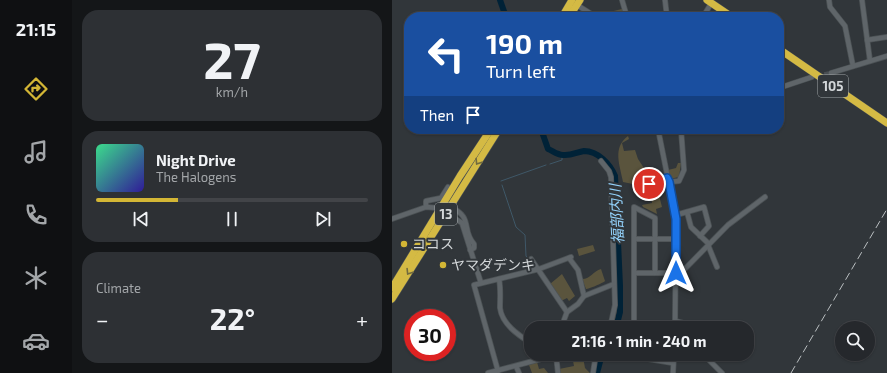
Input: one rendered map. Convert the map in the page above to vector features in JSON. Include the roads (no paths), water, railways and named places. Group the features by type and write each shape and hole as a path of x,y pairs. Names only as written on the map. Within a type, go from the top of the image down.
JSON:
{"highway":[{"path":"567,12 577,2"},
{"path":"572,12 577,2"},
{"path":"708,4 723,12"},
{"name":"105","path":"784,52 887,123"},
{"name":"13","path":"392,288 450,191 488,134"},
{"name":"13","path":"392,299 496,134"}],"street":[{"path":"622,0 626,12"},
{"path":"665,0 666,12"},
{"path":"829,0 830,7 845,26 853,66"},
{"path":"862,0 870,61"},
{"path":"577,2 590,12"},
{"path":"867,40 887,37"},
{"path":"831,73 887,56"},
{"path":"784,86 812,77"},
{"path":"659,134 676,215 675,321"},
{"path":"649,184 668,180 679,181 684,170 681,134"},
{"path":"601,162 609,171 611,177 615,309 612,321"},
{"path":"426,207 425,204 428,200 436,200 441,198 448,187 450,191"},
{"path":"635,273 676,275 728,225 765,197"},
{"path":"392,219 426,207 438,208"},
{"path":"450,207 461,213 466,219 470,240 474,244 474,248 470,250"},
{"path":"634,321 634,207 655,218 655,273"},
{"path":"676,215 704,207 709,226 700,236"},
{"path":"687,212 691,227 708,245 717,267"},
{"path":"454,218 462,223 481,283"},
{"path":"635,239 676,239"},
{"path":"498,371 474,286 538,269 570,257 578,270 584,296"},
{"path":"531,258 567,312"},
{"path":"499,279 502,314 513,330 524,338"},
{"path":"564,321 567,312 578,304 584,296 614,284"},
{"path":"488,373 533,361"},
{"path":"555,361 558,373"},
{"path":"593,373 596,361"},
{"path":"663,361 674,363 673,373"},
{"path":"710,361 722,373"},
{"path":"516,366 519,373"}],"waterway":[{"name":"福部内川","path":"500,0 504,12"},
{"name":"福部内川","path":"543,134 548,149 561,155 569,155 584,151 594,153 607,163 615,176 620,286 620,312 618,321"},
{"path":"550,164 562,160 562,155"},
{"path":"501,181 546,165"},
{"path":"502,185 516,227 525,235 526,256 530,261"},
{"name":"福部内川","path":"597,373 600,361"}],"tunnel":[{"path":"818,76 831,73"}],"railway":[{"path":"791,373 887,209"}],"place":[{"name":"ココス","path":"404,244"},
{"name":"ヤマダデンキ","path":"443,265"}]}
